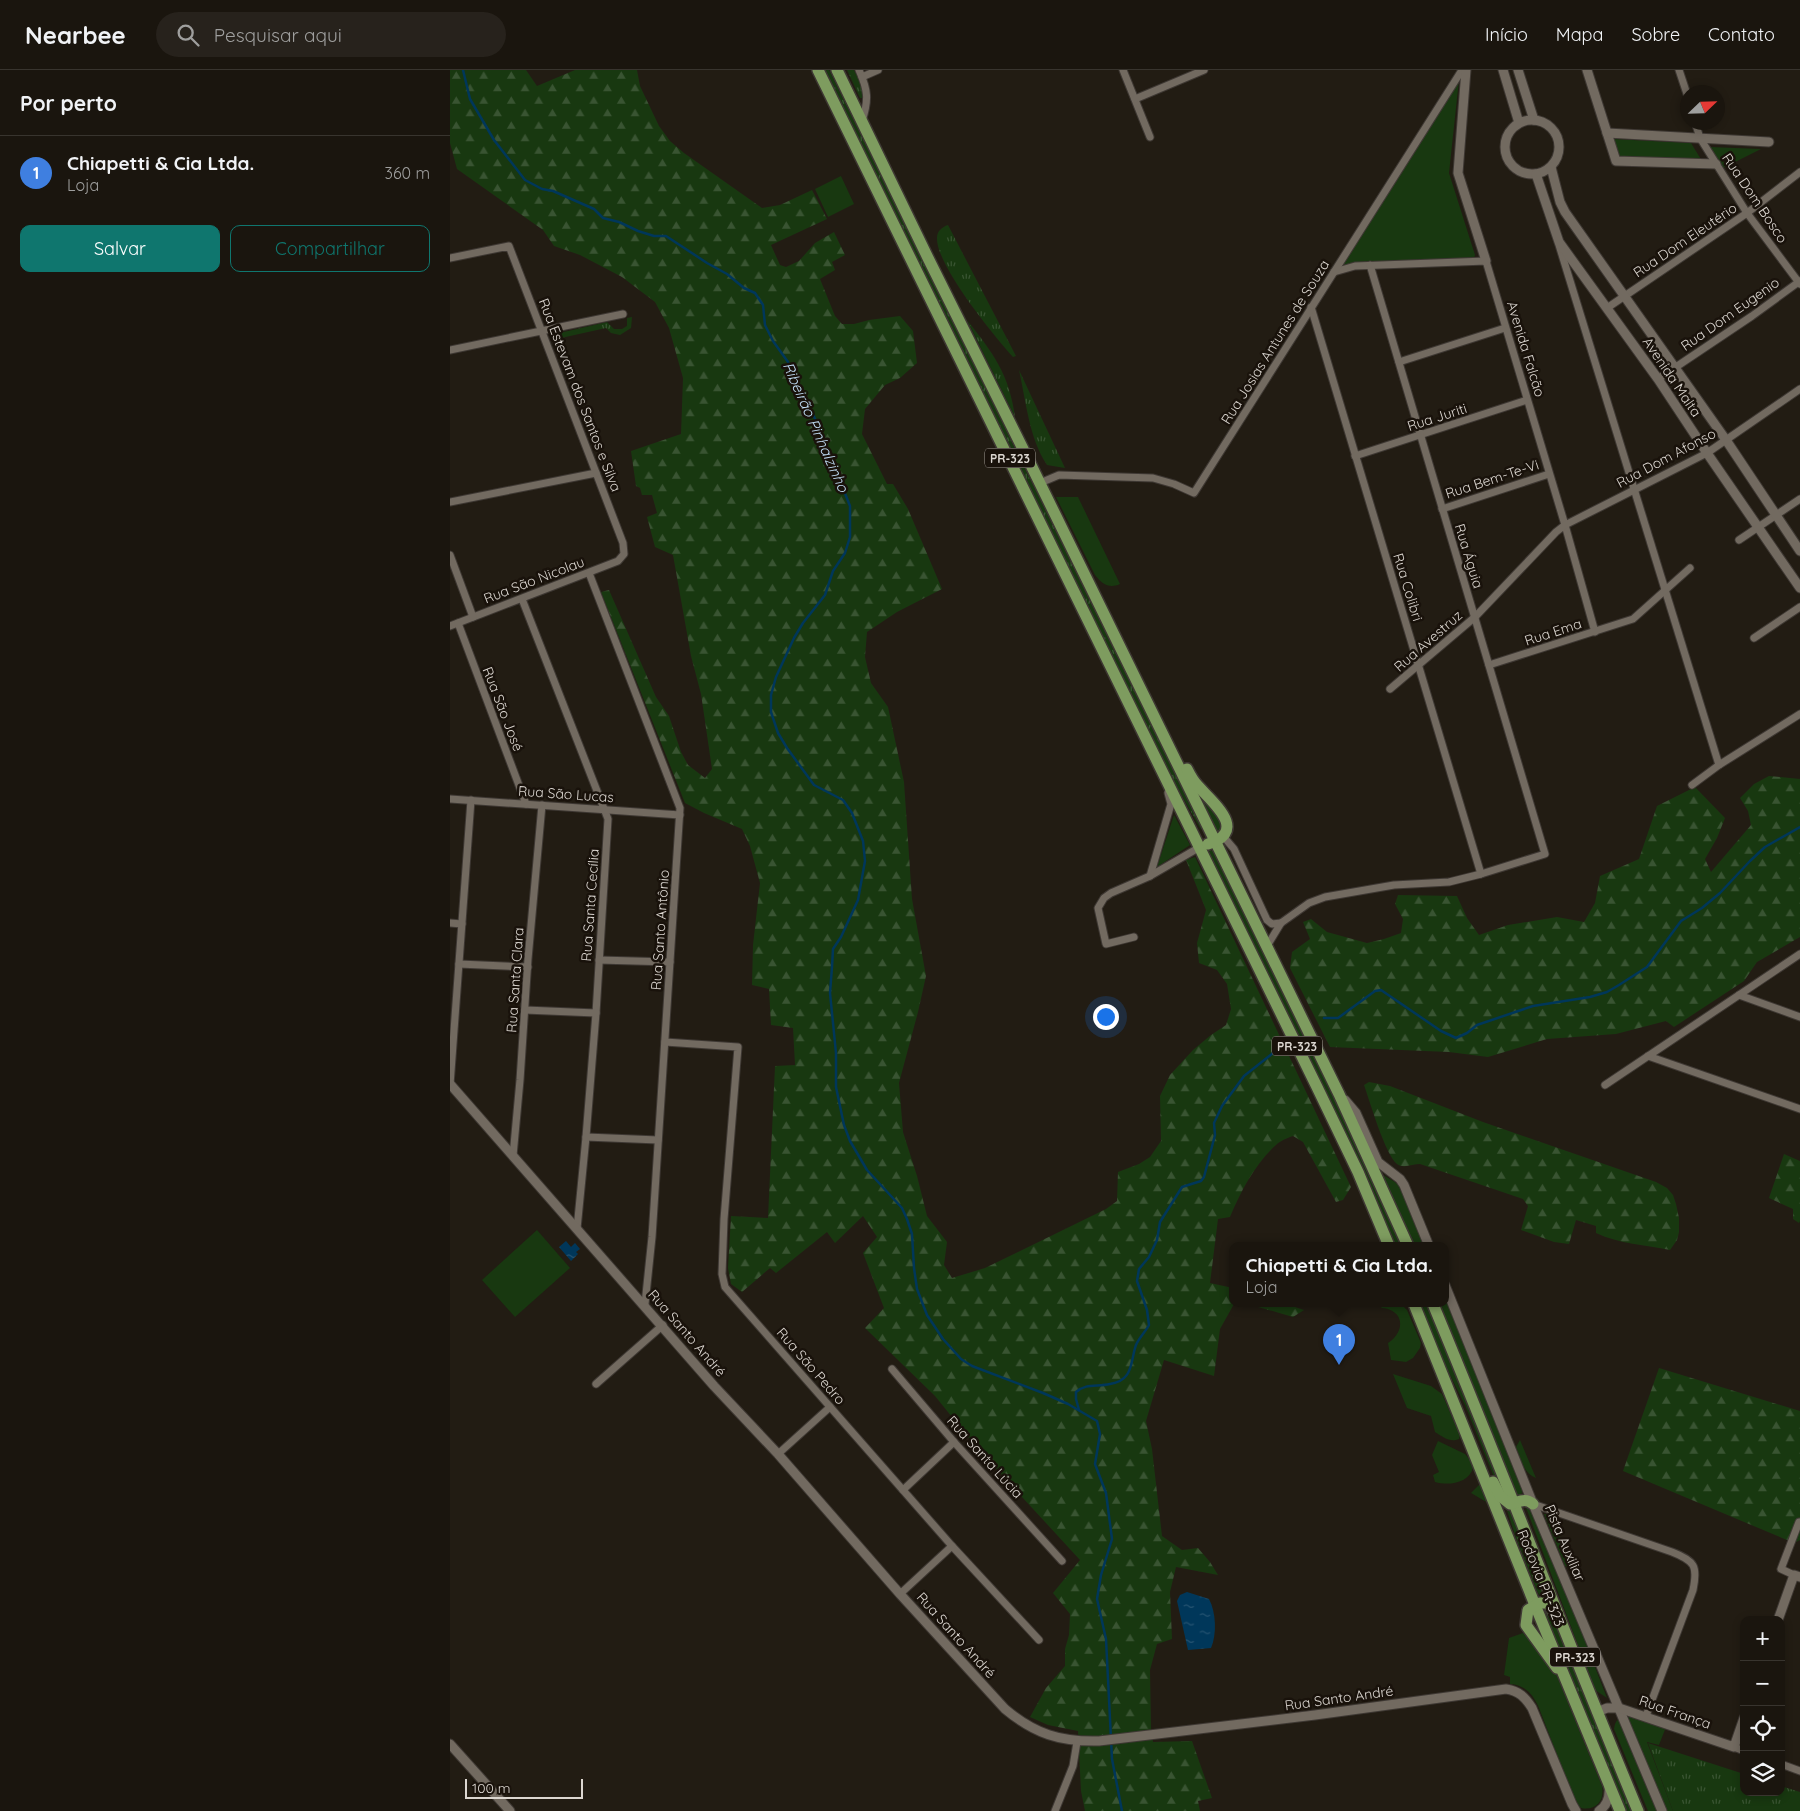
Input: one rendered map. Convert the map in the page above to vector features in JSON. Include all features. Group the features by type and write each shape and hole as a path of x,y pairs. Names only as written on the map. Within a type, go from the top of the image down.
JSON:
{"highway":[{"name":"PR-323","path":"818,70 1162,768"},
{"name":"PR-323","path":"837,70 1131,670 1212,842 1387,1242"},
{"path":"1131,670 1195,783 1227,821 1228,827 1212,842 1205,841 1162,768"},
{"name":"PR-323","path":"1212,842 1267,946 1340,1094 1406,1242"},
{"name":"PR-323","path":"1415,1307 1448,1385"},
{"name":"PR-323","path":"1434,1307 1524,1499"},
{"path":"1448,1385 1496,1488 1510,1504 1524,1499"},
{"name":"Rodovia PR-323","path":"1448,1385 1535,1605 1620,1811"},
{"name":"Rodovia PR-323","path":"1524,1499 1583,1676 1638,1811"},
{"path":"1583,1676 1550,1605 1543,1602 1528,1610 1526,1626 1558,1669 1600,1762"}],"street":[{"path":"862,121 867,106 867,94 860,73 878,70"},
{"path":"1123,70 1150,137"},
{"path":"1135,99 1204,70"},
{"name":"Rua Josias Antunes de Souza","path":"1040,483 1059,475 1153,478 1174,484 1194,493 1310,307 1462,70"},
{"name":"Avenida Falcão","path":"1466,70 1458,173 1486,260 1595,632"},
{"path":"1503,70 1519,123"},
{"path":"1518,70 1534,120"},
{"path":"1587,70 1616,160 1716,164"},
{"path":"1679,70 1684,85"},
{"path":"1534,120 1545,123 1556,135 1559,152 1551,167 1536,174 1519,171 1510,164 1505,153 1507,136 1510,131 1519,123 1534,120"},
{"name":"Rua Dom Bosco","path":"1698,130 1700,138 1747,213 1799,282"},
{"path":"1607,133 1768,142"},
{"name":"Avenida Malta","path":"1551,167 1564,212 1726,440 1800,551"},
{"name":"Rua Dom Eleutério","path":"1607,308 1747,213 1800,172"},
{"name":"Avenida Malta","path":"1536,174 1558,242 1658,379 1800,588"},
{"path":"1558,242 1719,765"},
{"name":"Rua Estevam dos Santos e Silva","path":"450,258 509,246 623,543 624,554"},
{"path":"1334,272 1355,266 1486,260"},
{"name":"Rua Águia","path":"1370,265 1545,854 1481,874"},
{"name":"Rua Dom Eugenio","path":"1658,379 1799,282"},
{"name":"Rua Colibri","path":"1310,307 1481,874"},
{"path":"450,350 623,314"},
{"path":"1399,362 1505,328"},
{"name":"Rua Dom Afonso","path":"1565,525 1707,453 1800,389"},
{"name":"Rua Juriti","path":"1355,456 1527,400"},
{"path":"450,502 596,473"},
{"name":"Rua Bem-Te-Vi","path":"1442,509 1549,474"},
{"path":"1739,540 1800,499"},
{"name":"Rua Avestruz","path":"1390,689 1474,617 1565,525"},
{"name":"Rua São Nicolau","path":"450,626 618,561 624,554"},
{"path":"450,556 473,617"},
{"name":"Rua Ema","path":"1489,665 1633,619 1690,568"},
{"name":"Rua Santo Antônio","path":"589,573 680,808 652,1237 645,1304"},
{"name":"Rua Santa Cecília","path":"522,599 608,819 596,1013 577,1230"},
{"path":"1754,638 1800,607"},
{"name":"Rua São José","path":"458,623 526,804"},
{"path":"1692,785 1719,765 1800,714"},
{"path":"1150,876 1171,804 1162,768"},
{"name":"Rua São Lucas","path":"450,798 680,815"},
{"path":"450,1084 471,800"},
{"name":"Rua Santa Clara","path":"512,1156 542,805"},
{"path":"1134,937 1106,944 1098,908 1104,898 1150,876 1212,842 1234,849 1267,920 1272,924 1281,923"},
{"path":"1267,946 1281,923 1309,903 1325,897 1394,885 1449,882 1481,874"},
{"path":"450,923 462,924"},
{"path":"1605,1084 1800,954"},
{"path":"599,960 670,962"},
{"path":"459,964 528,967"},
{"path":"1739,995 1800,1016"},
{"path":"525,1010 596,1013"},
{"name":"Rua São Pedro","path":"665,1042 738,1046 724,1219 722,1279 725,1287 952,1546 1039,1640"},
{"path":"1648,1056 1800,1109"},
{"name":"Rua Santo André","path":"450,1084 577,1230 645,1304 714,1386 778,1454 900,1594 1004,1709 1020,1722 1055,1738 1077,1742 1098,1741 1315,1716 1506,1689 1516,1691 1522,1695 1532,1708 1576,1811"},
{"path":"1340,1094 1356,1113 1378,1162 1400,1179 1404,1185 1427,1242"},
{"path":"586,1137 658,1140"},
{"name":"Pista Auxiliar","path":"1449,1296 1524,1499 1619,1708 1662,1811"},
{"path":"596,1384 662,1326"},
{"name":"Rua Santa Lúcia","path":"892,1369 954,1442 1062,1561"},
{"path":"778,1454 830,1407"},
{"path":"903,1490 954,1442"},
{"path":"1524,1499 1689,1559 1694,1564 1696,1571 1693,1590 1646,1716"},
{"path":"1780,1616 1797,1576 1781,1569 1798,1522 1800,1522"},
{"path":"900,1594 952,1546"},
{"name":"Rua França","path":"1597,1712 1607,1708 1619,1708 1740,1749"},
{"path":"1734,1747 1740,1730"},
{"path":"1055,1811 1073,1766 1077,1742"},
{"path":"450,1744 510,1811"},
{"path":"1785,1765 1800,1771"},
{"path":"1599,1811 1604,1808 1608,1800 1608,1780"}],"green space":[{"path":"450,70 526,70 537,86 575,70 637,70 640,86 659,126 670,141 762,208 780,205 812,190 827,219 771,245 780,265 786,267 799,261 815,243 834,232 845,255 832,262 835,270 820,279 835,316 842,324 854,324 900,316 913,331 917,363 900,378 885,385 865,409 862,434 887,484 893,484 908,509 942,589 897,612 867,632 865,657 871,683 888,707 904,782 912,899 926,976 899,1083 903,1132 927,1216 947,1242 944,1265 952,1278 985,1268 1106,1209 1117,1201 1118,1172 1139,1164 1150,1157 1161,1141 1160,1096 1170,1075 1193,1050 1226,1025 1231,1009 1227,984 1217,970 1199,963 1197,943 1206,910 1186,860 1195,857 1351,1187 1343,1200 1336,1202 1303,1142 1293,1136 1279,1142 1268,1152 1249,1178 1230,1217 1218,1219 1210,1283 1229,1287 1229,1307 1232,1307 1220,1329 1214,1376 1164,1360 1146,1421 1152,1449 1162,1536 1182,1550 1198,1548 1218,1575 1176,1567 1170,1592 1172,1639 1157,1644 1150,1670 1153,1742 1192,1741 1212,1798 1198,1801 1200,1811 1085,1811 1081,1791 1078,1731 1048,1725 1030,1717 1046,1688 1065,1666 1065,1649 1069,1635 1070,1614 1053,1593 1080,1560 977,1448 935,1396 865,1328 884,1308 863,1253 877,1237 863,1216 835,1243 827,1232 776,1273 770,1268 742,1292 731,1284 728,1268 731,1216 768,1218 775,1066 795,1065 793,1028 771,1025 769,989 752,985 753,945 760,883 750,846 742,829 685,803 601,592 609,590 656,697 669,716 681,752 688,765 705,778 712,769 701,694 691,656 673,555 655,547 647,517 657,513 652,495 642,495 640,488 636,486 631,451 681,434 683,378 669,328 655,302 622,277 580,255 554,246 543,230 457,169 450,143"},
{"path":"822,70 829,70 1143,709 1206,832 1200,828 1135,712"},
{"path":"847,70 854,70 862,87 863,98 860,98"},
{"path":"1459,80 1449,173 1475,255 1474,258 1353,263 1341,266"},
{"path":"1613,139 1691,143 1702,161 1618,158"},
{"path":"1710,147 1761,149 1723,168"},
{"path":"841,176 854,204 828,217 815,189"},
{"path":"948,225 1016,356 1013,357 980,317 946,265 939,250 937,238 940,230"},
{"path":"632,317 631,328 620,335 611,333 606,328 552,340 551,335 607,322 614,329 622,329 627,326 627,318"},
{"path":"967,320 985,343 1004,376 1009,388 1015,417"},
{"path":"1019,370 1065,468 1047,465 1041,454 1032,431"},
{"path":"1056,497 1078,497 1120,584 1106,585 1095,575"},
{"path":"1769,776 1800,779 1800,937 1757,962 1744,981 1674,1027 1666,1021 1616,1034 1547,1039 1488,1057 1449,1052 1330,1047 1290,968 1292,952 1310,939 1303,922 1311,919 1327,932 1367,943 1401,933 1403,919 1395,904 1398,895 1457,896 1467,918 1479,935 1508,925 1557,917 1584,922 1595,903 1600,876 1639,859 1657,806 1695,787 1725,818 1717,838 1705,859 1711,872 1751,825 1748,811 1740,798 1754,784"},
{"path":"1193,784 1223,825 1218,835"},
{"path":"1174,815 1190,845 1157,867"},
{"path":"1210,850 1213,851 1346,1119 1402,1242 1392,1242 1208,853"},
{"path":"1369,1082 1390,1086 1483,1122 1656,1182 1667,1188 1673,1195 1679,1218 1677,1240 1670,1250 1623,1242 1596,1233 1596,1226 1576,1220 1569,1244 1554,1242 1521,1230 1528,1206 1523,1199 1420,1164 1405,1166 1397,1164 1388,1150 1374,1115 1364,1085"},
{"path":"1784,1154 1800,1161 1799,1223 1793,1219 1793,1209 1769,1198"},
{"path":"1383,1175 1402,1189 1422,1242 1411,1242"},
{"path":"537,1230 570,1268 515,1317 482,1280"},
{"path":"1258,1307 1295,1307 1304,1310 1293,1317"},
{"path":"1404,1307 1407,1310 1421,1343 1413,1358 1406,1362 1391,1360 1388,1343 1398,1333 1400,1322 1395,1313 1382,1308"},
{"path":"1419,1307 1429,1307 1506,1493 1498,1487 1465,1405"},
{"path":"1438,1307 1449,1307 1523,1491 1520,1496 1515,1494"},
{"path":"1659,1368 1800,1411 1800,1540 1794,1543 1623,1471"},
{"path":"1393,1374 1431,1386 1442,1394 1460,1435 1459,1439 1450,1440 1441,1436 1435,1432 1431,1416 1407,1408"},
{"path":"1520,1440 1536,1478 1528,1473 1521,1461 1516,1447"},
{"path":"1438,1441 1465,1454 1470,1460 1473,1468 1471,1473 1463,1480 1446,1484 1435,1482 1433,1475 1439,1472 1432,1455"},
{"path":"1480,1484 1488,1503 1471,1493"},
{"path":"1525,1505 1534,1509 1607,1698 1595,1690"},
{"path":"1507,1510 1514,1513 1544,1595 1538,1593"},
{"path":"1544,1514 1551,1515 1574,1569 1565,1566"},
{"path":"1547,1609 1552,1614 1635,1811 1625,1811 1544,1611"},
{"path":"1523,1633 1548,1660 1555,1671 1602,1786 1601,1800 1591,1808 1581,1808 1574,1799 1534,1698 1524,1688 1510,1684 1510,1677 1504,1675 1509,1638"},
{"path":"1628,1715 1666,1727 1659,1745 1647,1742 1673,1811 1648,1811 1614,1729 1618,1719"},
{"path":"1648,1743 1740,1773 1740,1796 1785,1796 1785,1787 1800,1792 1800,1811 1673,1811"}],"water":[{"path":"566,1241 571,1247 575,1243 580,1249 571,1261 559,1247"},
{"path":"1187,1592 1209,1599 1215,1630 1211,1648 1188,1650 1177,1601 1180,1595"}],"waterway":[{"name":"Ribeirão Pinhalzinho","path":"463,70 470,99 494,140 525,180 542,189 553,191 594,209 603,218 619,222 654,236 666,236 727,274 744,288 755,293 763,305 765,325 773,341 788,362 817,423 850,506 850,537 845,553 833,571 825,595 794,638 776,677 771,695 771,712 778,733 787,748 814,785 843,800 852,813 863,841 865,861 858,900 841,937 833,949 830,993 836,1053 836,1087 844,1125 850,1141 867,1170 902,1208 907,1219 912,1234 917,1289 927,1315 943,1339 961,1359 972,1366 1043,1393 1068,1404 1097,1421 1100,1434 1095,1464 1106,1493 1112,1539 1101,1575 1097,1599 1106,1639 1112,1759 1122,1811"},
{"path":"1324,1018 1338,1018 1375,991 1381,990 1441,1031 1456,1038 1467,1033 1477,1025 1533,1006 1590,997 1607,992 1647,967 1681,921 1702,908 1720,893 1765,847 1800,827"},
{"path":"1079,1410 1076,1392 1088,1386 1118,1382 1123,1379 1130,1369 1136,1345 1149,1325 1147,1310 1137,1281 1139,1269 1149,1257 1157,1240 1160,1222 1182,1187 1201,1181 1204,1177 1215,1135 1214,1123 1222,1106 1244,1076 1273,1053"}],"place":[{"name":"Chiapetti & Cia Ltda.","path":"1339,1365"}]}
